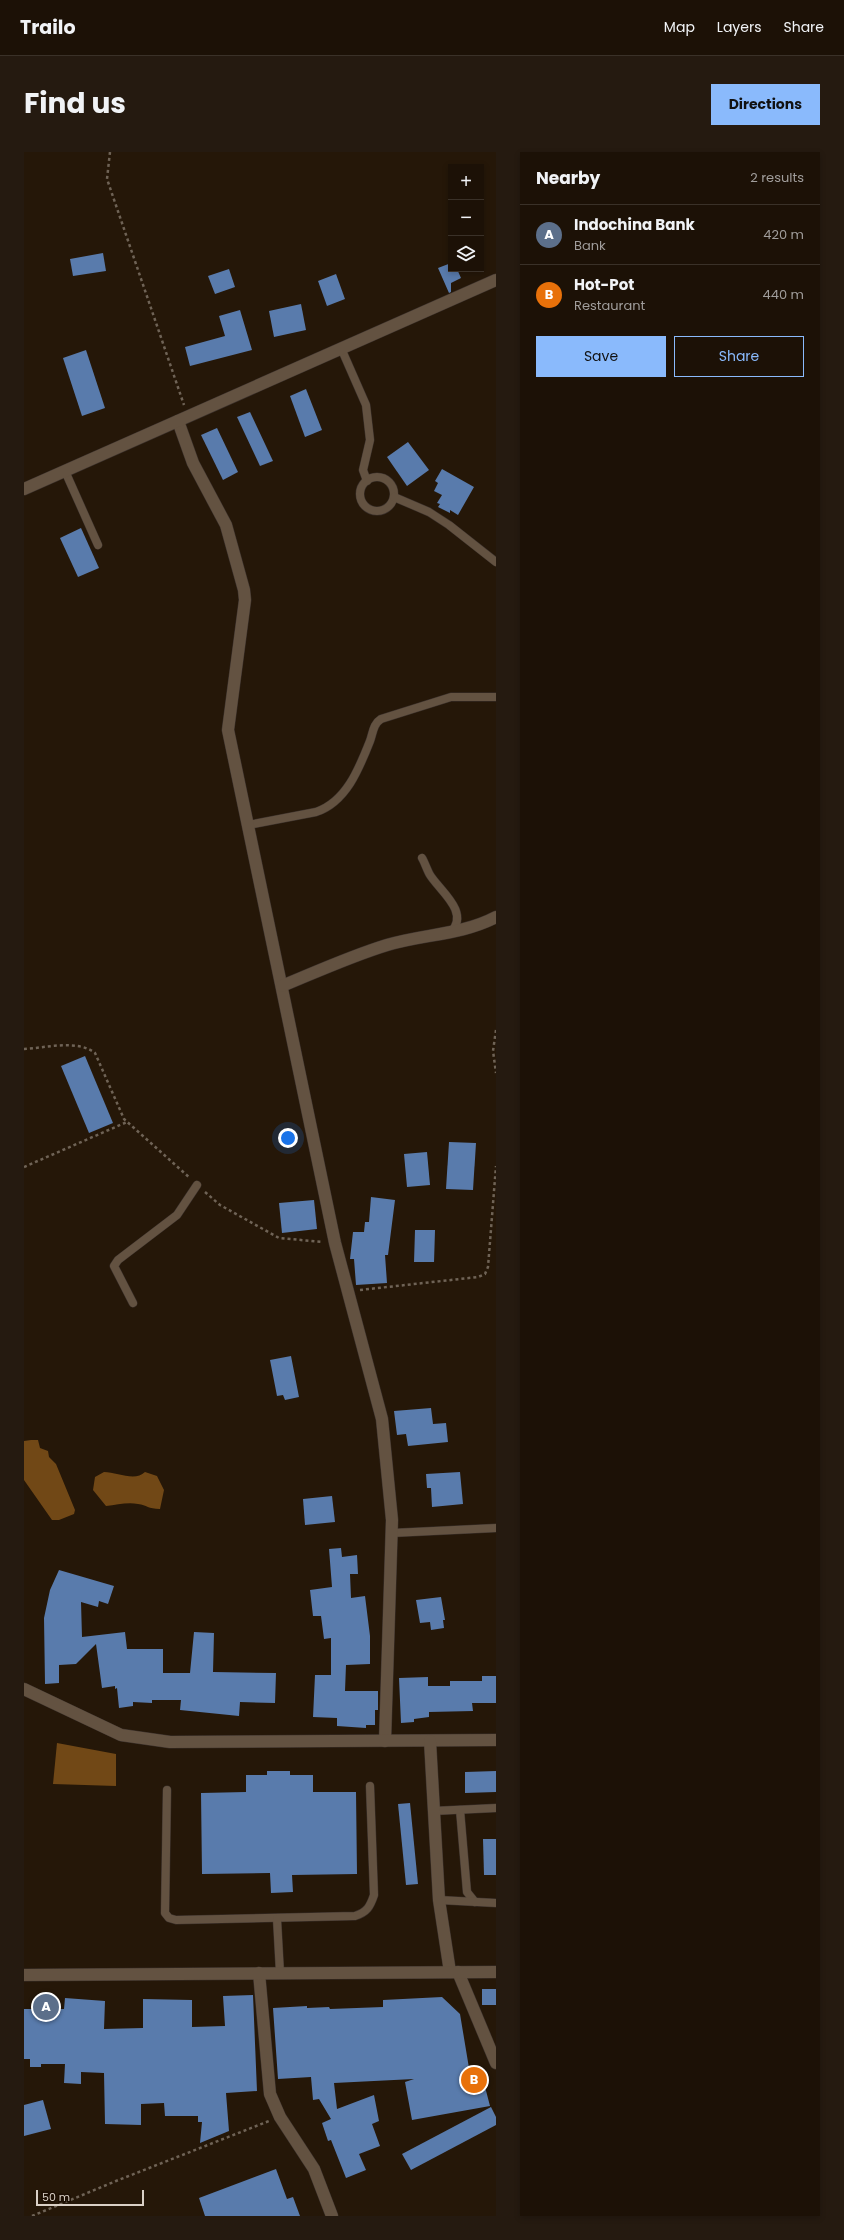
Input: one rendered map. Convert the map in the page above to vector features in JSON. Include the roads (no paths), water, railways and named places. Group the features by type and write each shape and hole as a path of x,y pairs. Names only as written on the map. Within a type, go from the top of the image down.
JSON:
{"street":[{"path":"24,489 496,280"},
{"path":"183,419 193,463 226,525 244,590 245,600 228,730 336,1243 382,1419 392,1520 385,1741"},
{"path":"282,986 388,945 481,925 496,917"},
{"path":"24,1689 120,1735 170,1742 496,1740"},
{"path":"430,1741 439,1900 454,1972 496,2063"},
{"path":"24,1975 496,1972"},
{"path":"259,1973 270,2094 280,2117 314,2169 332,2216"}],"lane":[{"path":"341,348 366,405 370,440 363,470 367,481"},
{"path":"65,471 98,545"},
{"path":"378,477 384,479 392,486 394,497 388,507 384,510 373,510 364,505 361,490 367,481 378,477"},
{"path":"394,497 429,512 450,525 496,562"},
{"path":"248,825 316,812 326,809 336,802 344,794 366,752 374,726 381,719 451,697 496,697"},
{"path":"422,858 430,875 450,899 456,910 457,920 452,932"},
{"path":"133,1303 114,1266 118,1260 177,1215 197,1185"},
{"path":"392,1533 496,1528"},
{"path":"167,1790 164,1913 166,1916 176,1920 277,1919 355,1916 364,1913 370,1907 374,1895 370,1786"},
{"path":"433,1811 496,1808"},
{"path":"460,1810 467,1892 475,1902"},
{"path":"439,1900 496,1903"},
{"path":"277,1919 280,1973"}],"place":[{"name":"Indochina Bank","path":"46,2007"},
{"name":"Hot-Pot","path":"474,2080"}]}
